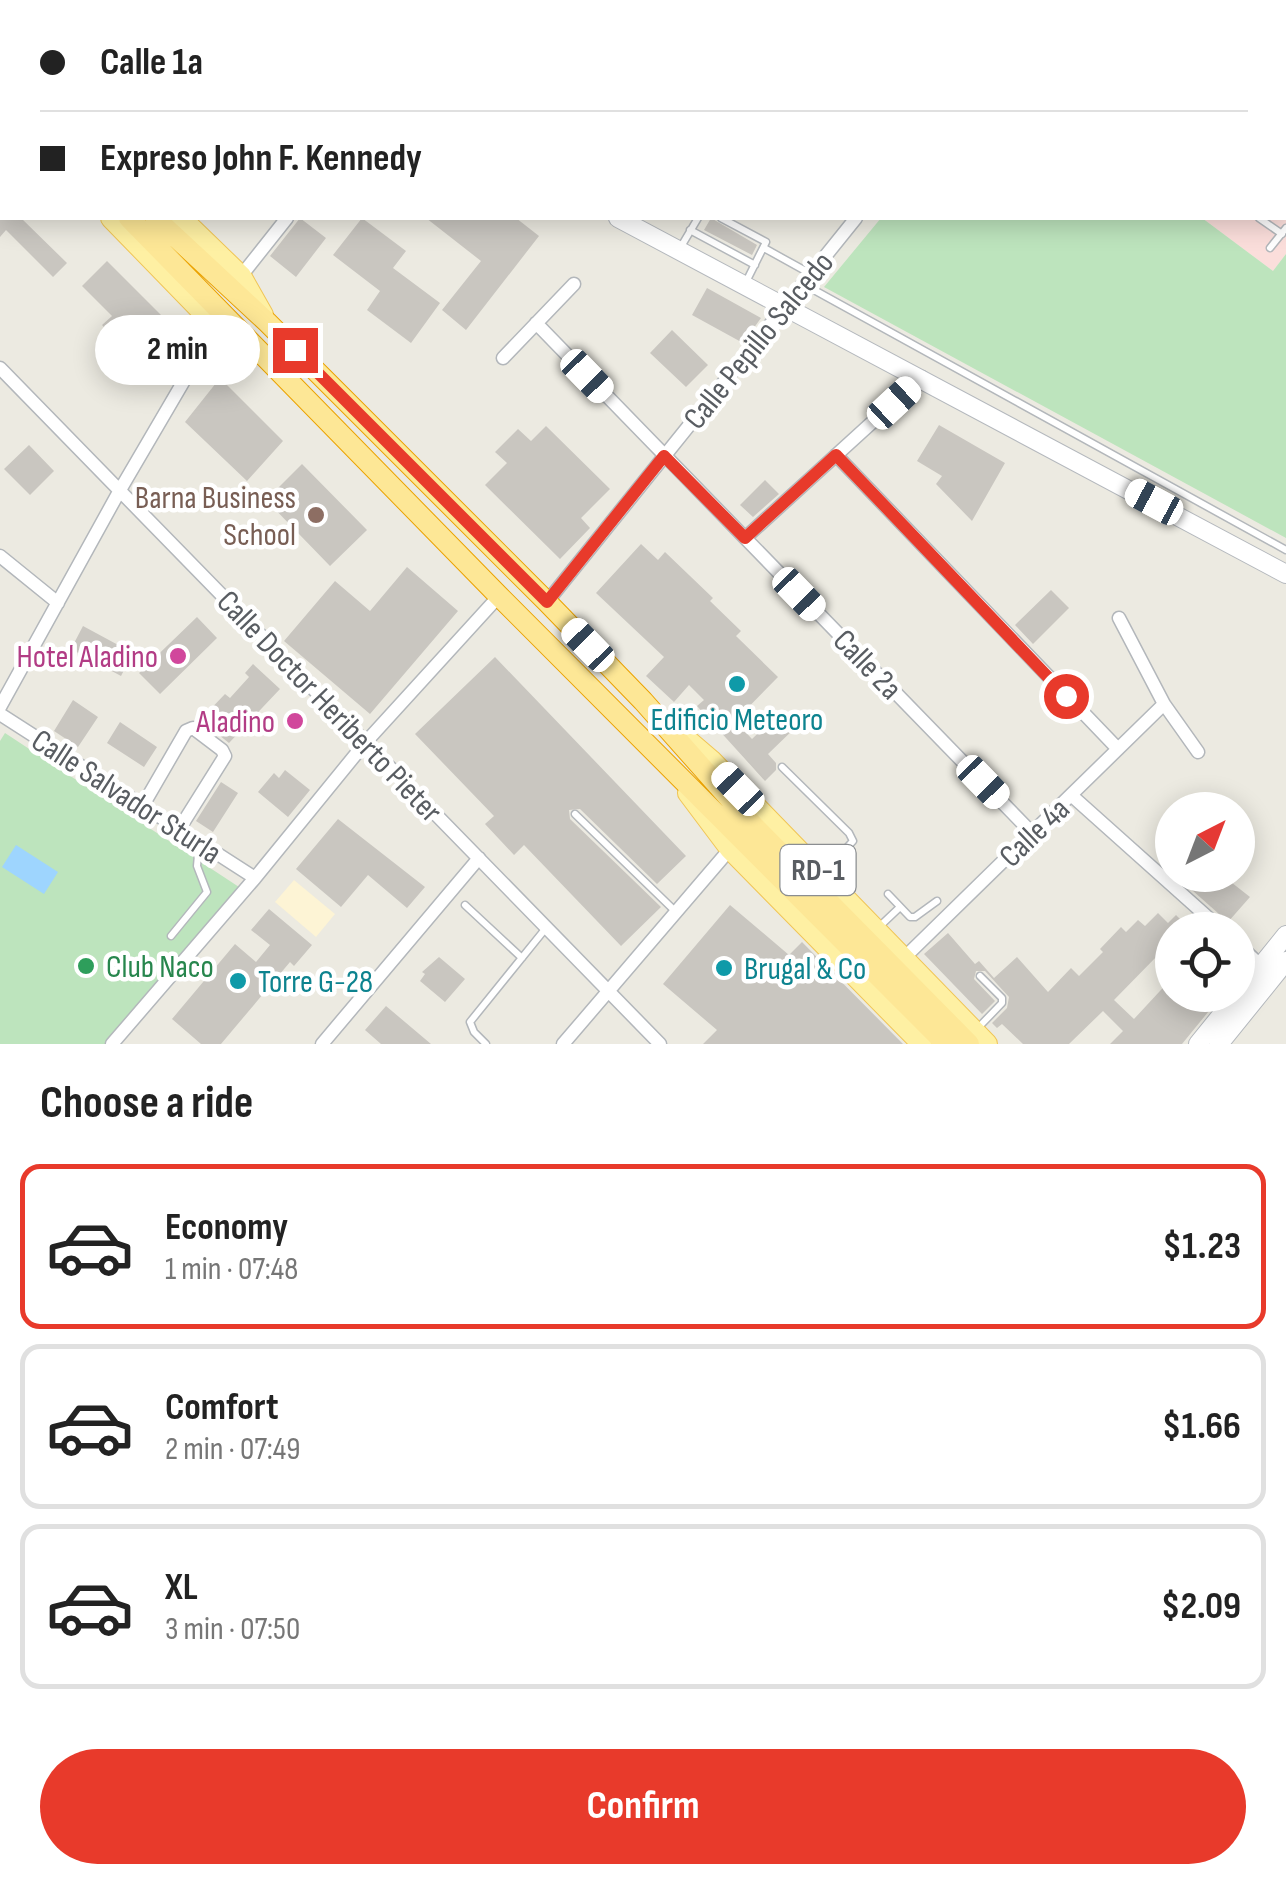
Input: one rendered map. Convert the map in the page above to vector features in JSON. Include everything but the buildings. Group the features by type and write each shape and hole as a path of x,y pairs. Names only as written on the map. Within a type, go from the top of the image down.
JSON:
{"highway":[{"name":"RD-1","path":"138,220 163,226 267,322 547,602 643,701 742,837 977,1040"},
{"name":"RD-1","path":"163,226 263,356 946,1044"}],"main road":[{"name":"RD-1","path":"113,220 216,326 263,356"},
{"path":"622,220 1286,574"},
{"name":"RD-1","path":"163,226 241,276 267,322"},
{"name":"RD-1","path":"643,701 711,760 977,1040"},
{"name":"RD-1","path":"742,837 922,1044"},
{"path":"1198,1044 1286,935"},
{"path":"1220,1044 1286,961"}],"street":[{"path":"241,276 286,220"},
{"name":"Calle Pepillo Salcedo","path":"547,602 854,220"},
{"path":"503,358 574,284"},
{"name":"Calle 2a","path":"536,324 1032,833"},
{"path":"0,710 120,490 216,326"},
{"name":"Calle Doctor Heriberto Pieter","path":"0,368 660,1044"},
{"path":"745,538 922,377"},
{"path":"836,455 1118,749"},
{"path":"0,556 58,604"},
{"path":"112,1044 365,743 499,596"},
{"path":"1119,618 1164,704 1198,752"},
{"name":"Calle 4a","path":"903,959 1164,704"},
{"name":"Calle Salvador Sturla","path":"0,710 255,878"},
{"path":"142,807 186,731 193,728 225,756 178,830"},
{"path":"1071,795 1202,912"},
{"path":"563,1044 742,837"},
{"path":"322,1044 478,858"},
{"path":"1255,960 1262,966"}],"lane":[{"path":"678,251 697,220"},
{"path":"725,220 766,242 744,285"},
{"path":"690,230 755,265"},
{"path":"1270,248 1284,231"},
{"path":"764,248 808,280 1286,550"},
{"path":"782,767 852,841 822,874"},
{"path":"575,814 676,912"},
{"path":"171,936 206,892 197,866 198,844"},
{"path":"888,894 899,908 916,917 936,901"},
{"path":"465,904 522,958"},
{"path":"876,930 899,908"},
{"path":"486,1044 470,1022 546,928"},
{"path":"977,1040 1002,1003 1002,998 980,976"}],"shaded area":[{"path":"1205,220 1286,220 1286,254 1273,271"},
{"path":"294,880 335,914 316,937 275,902"}],"green space":[{"path":"879,220 1205,220 1273,271 1286,254 1286,538 824,287"},
{"name":"Club Naco","path":"5,733 239,887 105,1044 0,1044 0,741"}],"water":[{"path":"16,845 58,872 44,894 2,867"}],"place":[{"name":"Barna Business School","path":"316,515"},
{"name":"Hotel Aladino","path":"178,656"},
{"name":"Edificio Meteoro","path":"737,684"},
{"name":"Aladino","path":"295,721"},
{"name":"Club Naco","path":"86,966"},
{"name":"Brugal & Co","path":"724,968"},
{"name":"Torre G-28","path":"238,981"}],"route":[{"path":"295,350 547,602 664,456 745,538 836,455 1066,696"}]}
